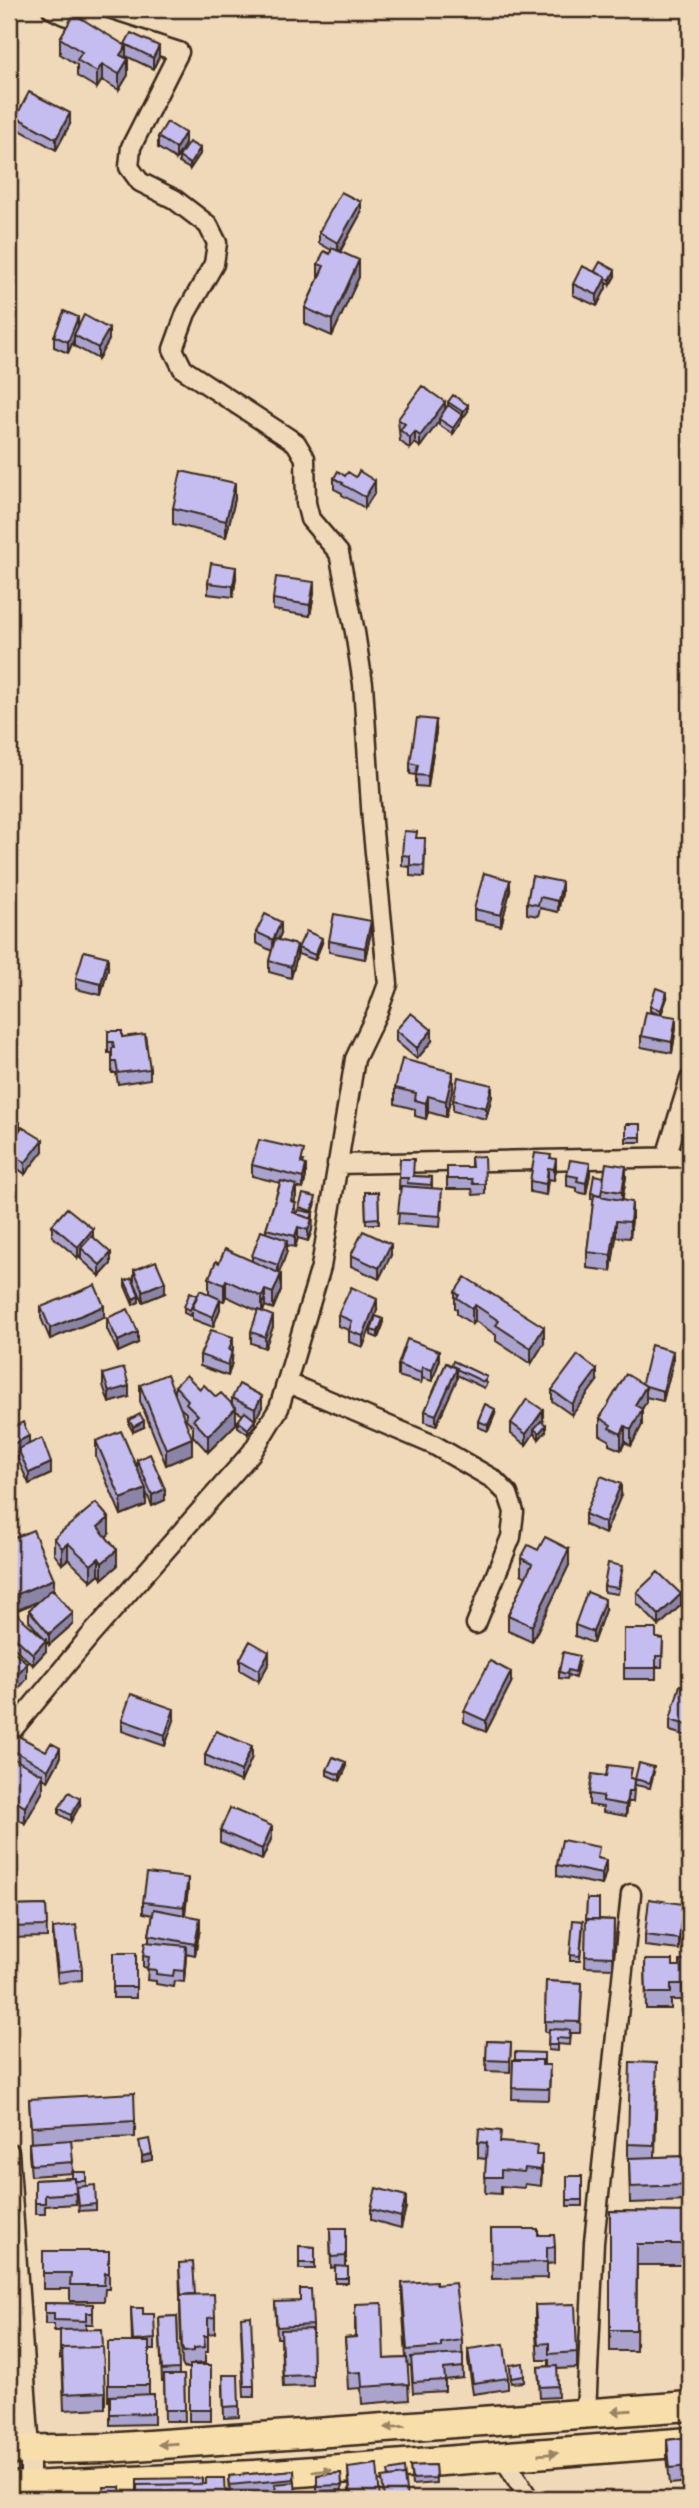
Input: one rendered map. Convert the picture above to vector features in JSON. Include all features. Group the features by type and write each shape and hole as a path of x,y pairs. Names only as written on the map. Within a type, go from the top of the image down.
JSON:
{"highway":[{"path":"19,2449 121,2447 690,2406"},
{"path":"23,2490 503,2458 690,2442"}],"street":[{"path":"9,1734 90,1636 252,1452 279,1408 321,1267 355,1059 388,984 372,822 363,684 339,552 310,519 306,503 305,458 296,443 183,369 173,349 186,313 214,264 217,243 208,225 174,199 140,182 128,167 131,147 179,52 52,9"},
{"path":"666,1157 690,1079"},
{"path":"337,1164 690,1157"},
{"path":"288,1383 434,1445 482,1472 508,1494 513,1512 511,1537 476,1623"},
{"path":"586,2413 594,2242 631,1894"},
{"path":"9,2152 19,2449 23,2490"},
{"path":"503,2458 529,2499"}],"building":[{"path":"74,14 126,46 120,55 128,59 119,74 102,64 97,72 77,60 82,52 60,38"},
{"path":"131,33 159,46 153,58 125,44"},
{"path":"29,92 70,113 56,139 16,117"},
{"path":"167,122 185,133 176,148 158,137"},
{"path":"189,142 200,148 190,164 179,157"},
{"path":"341,192 361,202 338,243 319,232"},
{"path":"332,248 359,260 332,320 305,308 324,266 318,264 324,251 330,254"},
{"path":"600,262 615,270 610,280 595,271"},
{"path":"582,266 606,277 597,295 573,284"},
{"path":"64,311 78,317 68,342 54,336"},
{"path":"84,315 109,329 98,348 74,335"},
{"path":"422,386 445,402 420,436 415,432 410,438 400,430 405,424 398,419"},
{"path":"453,395 468,405 463,412 448,402"},
{"path":"448,405 462,415 453,428 439,419"},
{"path":"181,471 235,483 226,521 173,508"},
{"path":"338,471 345,476 348,472 356,477 359,471 375,481 365,497 334,478"},
{"path":"211,563 236,567 233,586 208,583"},
{"path":"276,577 314,582 310,605 273,599"},
{"path":"690,710 690,725 684,721"},
{"path":"417,718 436,720 428,776 416,775 418,765 410,763"},
{"path":"404,831 417,832 416,838 425,838 424,866 410,865 410,856 402,855"},
{"path":"484,873 510,880 501,915 474,909"},
{"path":"532,876 562,882 558,901 540,897 538,905 527,903"},
{"path":"265,914 281,922 273,940 256,932"},
{"path":"334,914 371,921 365,948 329,941"},
{"path":"306,931 322,938 315,955 298,948"},
{"path":"275,939 297,945 291,967 269,961"},
{"path":"84,951 108,957 101,984 76,978"},
{"path":"656,988 667,992 661,1010 650,1006"},
{"path":"646,1012 676,1017 672,1042 641,1036"},
{"path":"411,1013 432,1030 417,1048 396,1030"},
{"path":"108,1031 122,1031 122,1037 145,1034 150,1069 118,1073 116,1062 112,1062 114,1048 113,1042 108,1042"},
{"path":"402,1059 453,1072 446,1101 428,1096 426,1103 415,1100 416,1093 395,1088"},
{"path":"458,1077 492,1085 486,1108 453,1100"},
{"path":"9,1116 20,1122 9,1142"},
{"path":"626,1124 641,1124 641,1137 626,1137"},
{"path":"22,1127 43,1140 25,1163 13,1154 18,1148 11,1143"},
{"path":"259,1140 304,1150 301,1163 306,1165 303,1178 252,1165"},
{"path":"535,1153 551,1155 550,1158 556,1159 554,1169 548,1168 546,1184 530,1181"},
{"path":"484,1156 485,1184 473,1184 472,1179 447,1179 447,1167 472,1167 471,1157"},
{"path":"400,1159 414,1159 413,1176 432,1177 431,1185 407,1183 408,1178 399,1178"},
{"path":"570,1160 590,1163 586,1183 577,1181 578,1177 567,1175"},
{"path":"606,1163 626,1166 622,1192 602,1189"},
{"path":"594,1175 604,1177 601,1195 591,1193"},
{"path":"281,1181 296,1185 291,1201 296,1203 292,1212 312,1219 308,1230 298,1227 295,1236 266,1229"},
{"path":"401,1186 442,1189 440,1216 398,1213"},
{"path":"365,1192 378,1192 379,1218 366,1219"},
{"path":"303,1194 316,1197 312,1211 299,1207"},
{"path":"594,1195 632,1202 630,1222 616,1221 611,1255 587,1252"},
{"path":"67,1208 93,1229 78,1247 52,1225"},
{"path":"299,1210 313,1213 311,1219 297,1214"},
{"path":"261,1231 287,1240 278,1265 252,1256"},
{"path":"363,1231 391,1244 379,1268 351,1255"},
{"path":"92,1236 111,1253 100,1265 81,1248"},
{"path":"225,1249 281,1274 273,1293 265,1290 262,1297 226,1280 224,1285 209,1278"},
{"path":"156,1261 165,1282 143,1291 134,1270"},
{"path":"465,1277 544,1327 531,1348 496,1325 499,1321 475,1305 472,1308 457,1298 459,1295 455,1292"},
{"path":"132,1278 139,1296 133,1299 125,1281"},
{"path":"95,1285 104,1306 50,1328 41,1307"},
{"path":"351,1287 377,1299 363,1336 349,1331 352,1321 338,1315"},
{"path":"200,1290 220,1299 213,1317 192,1308"},
{"path":"190,1292 197,1295 190,1310 184,1307"},
{"path":"128,1309 138,1332 118,1341 107,1318"},
{"path":"258,1310 273,1316 265,1337 251,1332"},
{"path":"376,1316 383,1319 378,1332 371,1330"},
{"path":"211,1330 233,1337 228,1365 200,1355"},
{"path":"407,1339 439,1351 432,1370 422,1367 421,1373 398,1365"},
{"path":"651,1345 673,1351 663,1391 642,1383"},
{"path":"578,1355 597,1370 572,1404 552,1390"},
{"path":"453,1361 487,1377 484,1382 456,1369 451,1366"},
{"path":"446,1363 457,1368 436,1415 425,1411"},
{"path":"124,1368 129,1386 109,1392 103,1374"},
{"path":"167,1374 192,1438 166,1449 140,1385"},
{"path":"626,1374 646,1386 635,1405 642,1409 631,1430 625,1426 621,1434 609,1428 611,1425 600,1418"},
{"path":"186,1375 200,1389 204,1385 216,1397 221,1393 236,1408 208,1436 193,1420 198,1415 175,1386"},
{"path":"239,1384 262,1396 255,1409 232,1398"},
{"path":"527,1399 543,1410 526,1434 511,1423"},
{"path":"485,1404 495,1409 488,1425 478,1421"},
{"path":"245,1412 255,1420 248,1429 238,1421"},
{"path":"140,1414 144,1421 133,1427 129,1420"},
{"path":"541,1421 546,1425 539,1433 534,1429"},
{"path":"23,1422 29,1436 9,1446 9,1429"},
{"path":"121,1431 146,1489 121,1499 96,1441"},
{"path":"42,1438 51,1463 29,1473 18,1449"},
{"path":"150,1454 165,1489 152,1495 137,1460"},
{"path":"601,1476 621,1484 605,1523 585,1514"},
{"path":"96,1503 109,1518 98,1527 117,1550 102,1563 99,1558 91,1565 68,1543 62,1548 54,1538"},
{"path":"9,1513 15,1526 9,1529"},
{"path":"33,1530 54,1579 15,1595 9,1580 9,1540"},
{"path":"545,1537 569,1549 532,1626 508,1615 532,1564 521,1558 528,1545 538,1550"},
{"path":"608,1563 622,1566 618,1588 604,1586"},
{"path":"658,1572 681,1594 659,1615 637,1592"},
{"path":"52,1589 73,1613 49,1634 29,1610"},
{"path":"587,1592 605,1599 593,1632 575,1625"},
{"path":"10,1608 46,1640 33,1654 9,1632"},
{"path":"624,1629 656,1629 656,1638 663,1639 662,1656 656,1656 656,1668 624,1668"},
{"path":"250,1641 269,1652 259,1670 240,1659"},
{"path":"9,1647 27,1663 9,1684"},
{"path":"563,1652 579,1656 575,1672 559,1672"},
{"path":"490,1661 511,1672 486,1721 464,1711"},
{"path":"680,1685 690,1688 690,1726 670,1720"},
{"path":"131,1694 174,1709 165,1735 122,1720"},
{"path":"216,1731 252,1746 241,1771 205,1755"},
{"path":"13,1733 46,1751 51,1743 60,1748 48,1770 9,1748"},
{"path":"9,1756 43,1775 25,1807 15,1801 12,1807 9,1806"},
{"path":"333,1757 346,1762 340,1775 327,1770"},
{"path":"639,1763 654,1767 650,1783 635,1779"},
{"path":"608,1765 632,1768 630,1778 634,1779 633,1791 628,1791 626,1805 603,1801 603,1796 589,1794 592,1774 606,1776"},
{"path":"69,1792 80,1799 71,1815 59,1808"},
{"path":"230,1808 272,1826 262,1849 220,1831"},
{"path":"562,1840 599,1847 597,1858 606,1860 602,1874 557,1865"},
{"path":"147,1873 188,1878 184,1907 143,1902"},
{"path":"587,1899 599,1899 599,1919 586,1919"},
{"path":"649,1899 683,1904 679,1939 645,1935"},
{"path":"46,1905 47,1926 9,1927 9,1906"},
{"path":"154,1909 200,1918 195,1944 149,1935"},
{"path":"586,1919 614,1920 613,1957 585,1956"},
{"path":"573,1920 583,1921 580,1956 570,1955"},
{"path":"76,1925 82,1969 58,1972 53,1928"},
{"path":"145,1942 186,1946 184,1971 174,1970 173,1976 156,1974 156,1970 147,1969 149,1957 143,1956"},
{"path":"113,1953 136,1953 136,1987 113,1987"},
{"path":"645,1960 673,1960 673,1966 680,1966 680,1960 690,1960 690,1995 682,1995 682,1984 671,1984 671,1993 646,1993"},
{"path":"546,1981 582,1983 580,2022 545,2021"},
{"path":"549,2029 570,2030 569,2039 557,2038 557,2045 548,2045"},
{"path":"487,2041 511,2042 510,2061 486,2060"},
{"path":"515,2052 544,2053 544,2064 542,2060 515,2060"},
{"path":"513,2060 542,2060 542,2065 550,2065 549,2089 512,2088"},
{"path":"630,2062 657,2063 654,2145 628,2144"},
{"path":"134,2093 135,2121 31,2127 29,2099"},
{"path":"479,2129 501,2131 500,2142 537,2145 536,2155 542,2155 541,2170 501,2170 501,2177 485,2177 487,2143 478,2142"},
{"path":"149,2139 152,2154 142,2156 139,2141"},
{"path":"71,2140 73,2162 31,2165 29,2143"},
{"path":"690,2156 690,2185 630,2187 629,2158"},
{"path":"72,2172 86,2172 86,2181 75,2181"},
{"path":"567,2176 582,2176 582,2200 567,2200"},
{"path":"75,2178 76,2193 45,2195 45,2203 35,2203 35,2180"},
{"path":"95,2185 96,2204 79,2206 77,2187"},
{"path":"376,2188 406,2196 401,2217 371,2209"},
{"path":"610,2211 690,2212 690,2244 637,2244 636,2330 610,2330"},
{"path":"330,2228 346,2228 346,2256 331,2257"},
{"path":"491,2229 538,2229 538,2235 554,2235 555,2247 547,2248 547,2262 492,2263"},
{"path":"299,2246 315,2247 315,2263 299,2263"},
{"path":"43,2251 109,2251 109,2273 105,2273 104,2285 70,2285 71,2273 43,2273"},
{"path":"193,2262 195,2294 181,2295 179,2263"},
{"path":"335,2266 348,2267 348,2278 335,2278"},
{"path":"436,2281 436,2285 455,2283 462,2340 441,2343 441,2347 407,2350 402,2283"},
{"path":"300,2289 311,2289 313,2325 277,2327 275,2302 300,2301"},
{"path":"214,2294 215,2317 208,2318 208,2336 204,2336 205,2347 184,2352 180,2295"},
{"path":"45,2303 93,2304 93,2313 86,2313 86,2321 54,2320 54,2313 45,2313"},
{"path":"382,2303 384,2359 407,2358 409,2384 362,2387 361,2372 348,2373 345,2338 356,2337 355,2304"},
{"path":"575,2304 577,2352 549,2354 549,2343 538,2344 535,2305"},
{"path":"131,2308 143,2308 143,2314 154,2314 155,2339 133,2341"},
{"path":"177,2316 179,2369 162,2370 159,2317"},
{"path":"251,2316 254,2386 244,2386 241,2317"},
{"path":"9,2318 13,2318 13,2341 9,2341"},
{"path":"102,2329 103,2347 60,2348 60,2330"},
{"path":"312,2329 313,2375 283,2376 281,2330"},
{"path":"108,2342 149,2342 149,2385 108,2385"},
{"path":"504,2344 508,2378 473,2383 468,2349"},
{"path":"103,2347 105,2392 64,2394 62,2348"},
{"path":"463,2354 463,2367 444,2369 445,2380 413,2382 411,2357"},
{"path":"523,2363 524,2376 511,2378 510,2365"},
{"path":"189,2365 211,2365 211,2410 189,2410"},
{"path":"557,2366 558,2386 540,2387 538,2367"},
{"path":"14,2367 17,2387 9,2388 9,2368"},
{"path":"164,2375 184,2375 185,2410 165,2410"},
{"path":"223,2375 238,2375 239,2406 224,2407"},
{"path":"154,2394 154,2413 110,2414 110,2396"},
{"path":"690,2437 690,2466 670,2468 667,2440"},
{"path":"377,2464 380,2499 351,2499 348,2468"},
{"path":"435,2465 436,2478 412,2479 410,2466"},
{"path":"404,2468 405,2478 404,2475 389,2477 388,2471"},
{"path":"294,2470 294,2479 230,2485 229,2476"},
{"path":"341,2473 342,2485 317,2486 317,2475"},
{"path":"404,2475 407,2499 384,2499 382,2478"},
{"path":"202,2478 202,2484 137,2485 137,2479"},
{"path":"206,2478 225,2478 226,2499 137,2499 137,2485 206,2484"},
{"path":"295,2482 296,2499 277,2499 275,2484"},
{"path":"104,2487 120,2487 121,2496 105,2496"},
{"path":"243,2493 243,2499 228,2499 228,2494"},
{"path":"123,2495 123,2499 103,2499 103,2496"},
{"path":"612,2496 632,2496 632,2499 612,2499"},
{"path":"450,2497 450,2499 426,2499"}]}
